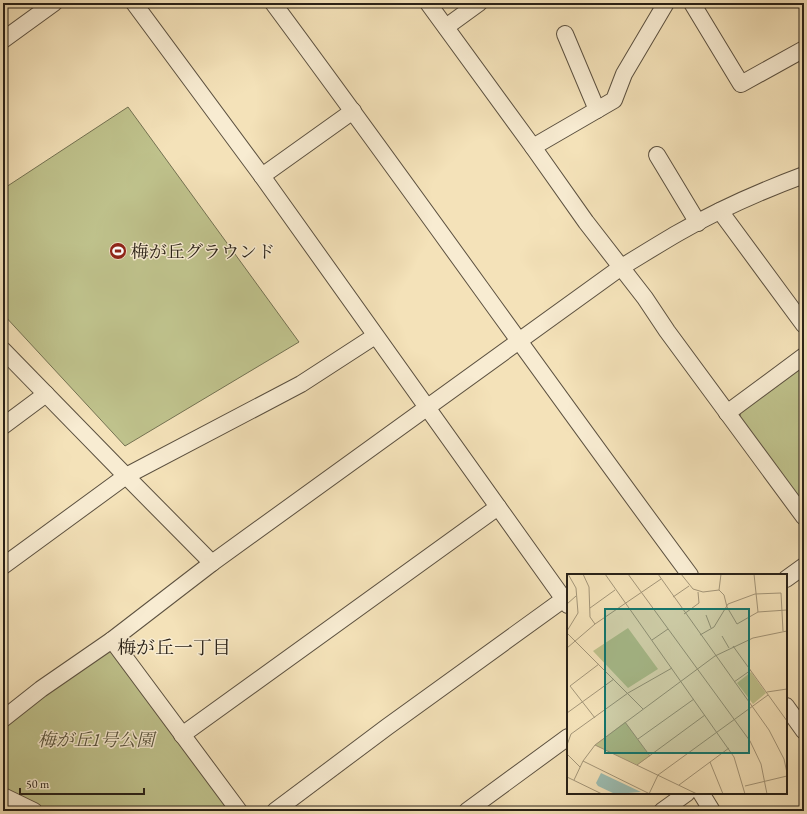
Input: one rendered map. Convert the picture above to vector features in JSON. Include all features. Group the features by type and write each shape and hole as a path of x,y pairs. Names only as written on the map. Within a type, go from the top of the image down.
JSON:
{"street":[{"path":"3,40 54,3"},
{"path":"134,3 262,176 566,602 387,727 275,811"},
{"path":"273,3 354,112 518,341 689,574"},
{"path":"428,3 586,222 620,268 645,298 666,331 804,517"},
{"path":"446,27 479,3"},
{"path":"533,147 614,100 624,74 666,3"},
{"path":"692,3 741,84 804,49"},
{"path":"565,34 597,110"},
{"path":"262,176 354,112"},
{"path":"658,156 698,223"},
{"path":"3,720 41,690 112,640 212,563 620,268 679,232 720,211 769,188 804,175"},
{"path":"720,211 804,325"},
{"path":"3,566 126,476 301,384 375,336"},
{"path":"3,350 212,563"},
{"path":"727,413 804,356"},
{"path":"3,426 46,394"},
{"path":"182,735 498,507"},
{"path":"787,578 804,566"},
{"path":"112,640 239,811"},
{"path":"787,707 804,731"},
{"path":"467,811 567,738"},
{"path":"662,811 686,794"},
{"path":"702,794 712,811"},
{"path":"3,796 34,811"}],"green space":[{"name":"梅が丘グラウンド","path":"128,107 299,342 125,446 3,314 3,189"},
{"path":"804,362 804,506 740,417 741,409"},
{"name":"梅が丘1号公園","path":"112,640 239,811 34,811 3,796 3,719"}],"place":[{"name":"梅が丘グラウンド","path":"118,251"}],"district":[{"name":"梅が丘一丁目","path":"174,647"}]}
